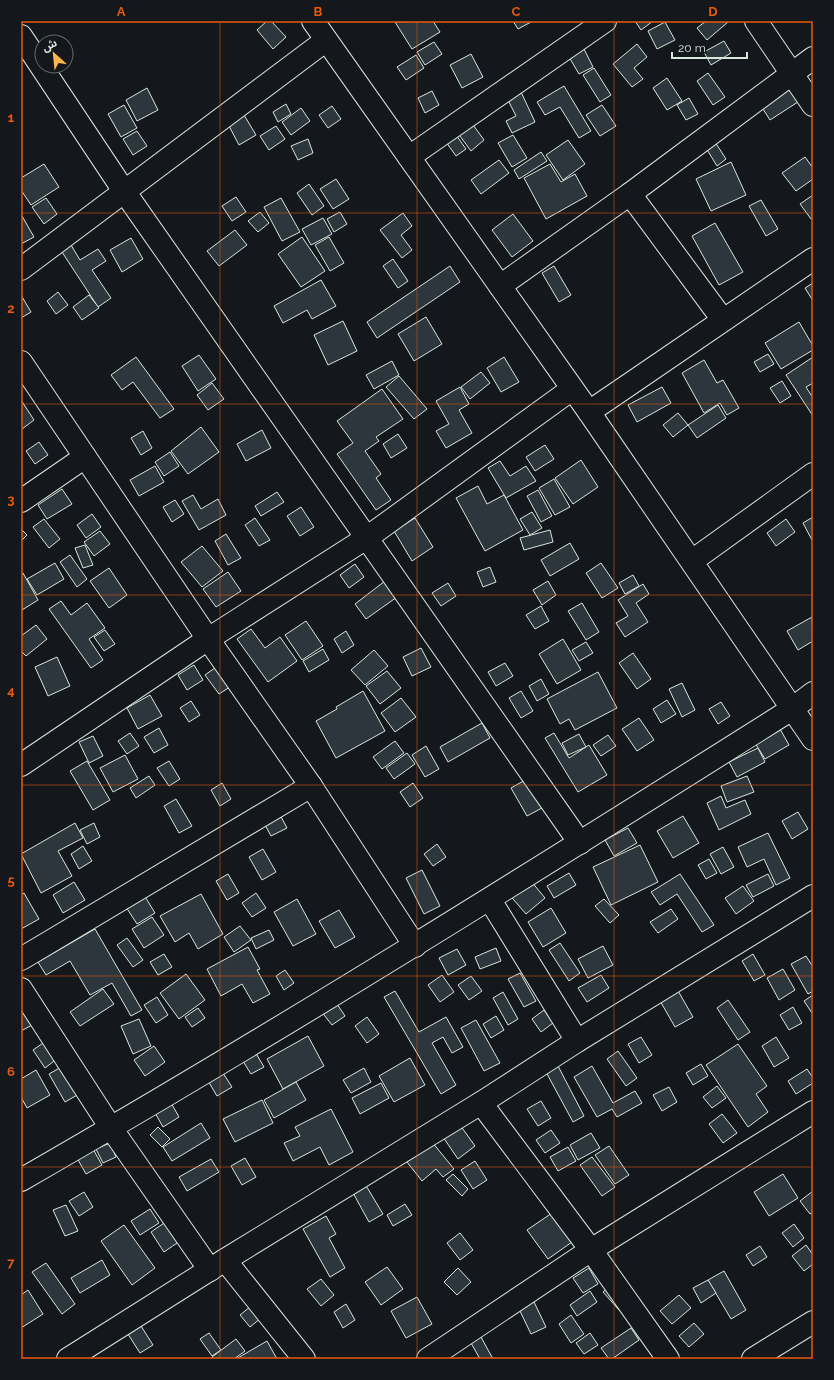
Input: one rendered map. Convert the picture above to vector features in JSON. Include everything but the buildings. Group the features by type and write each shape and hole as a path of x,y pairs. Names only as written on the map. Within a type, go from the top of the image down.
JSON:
{"street":[{"path":"313,21 325,41 589,412 813,739"},
{"path":"409,157 605,21"},
{"path":"756,21 813,105"},
{"path":"21,36 124,191 368,537 580,843"},
{"path":"21,269 325,41"},
{"path":"500,286 630,194 813,58"},
{"path":"630,194 723,320"},
{"path":"589,412 813,259"},
{"path":"21,362 208,639 311,786 414,946"},
{"path":"21,765 208,639 368,537 572,389"},
{"path":"21,501 85,457"},
{"path":"692,561 813,474"},
{"path":"21,1180 111,1128 490,900 792,709 813,693"},
{"path":"21,958 311,786"},
{"path":"68,1359 481,1103 577,1041 813,896"},
{"path":"490,900 577,1041"},
{"path":"21,989 111,1128 218,1265 304,1359"},
{"path":"481,1103 591,1250 668,1359"},
{"path":"428,1359 591,1250 813,1112"},
{"path":"753,1359 813,1322"}]}
